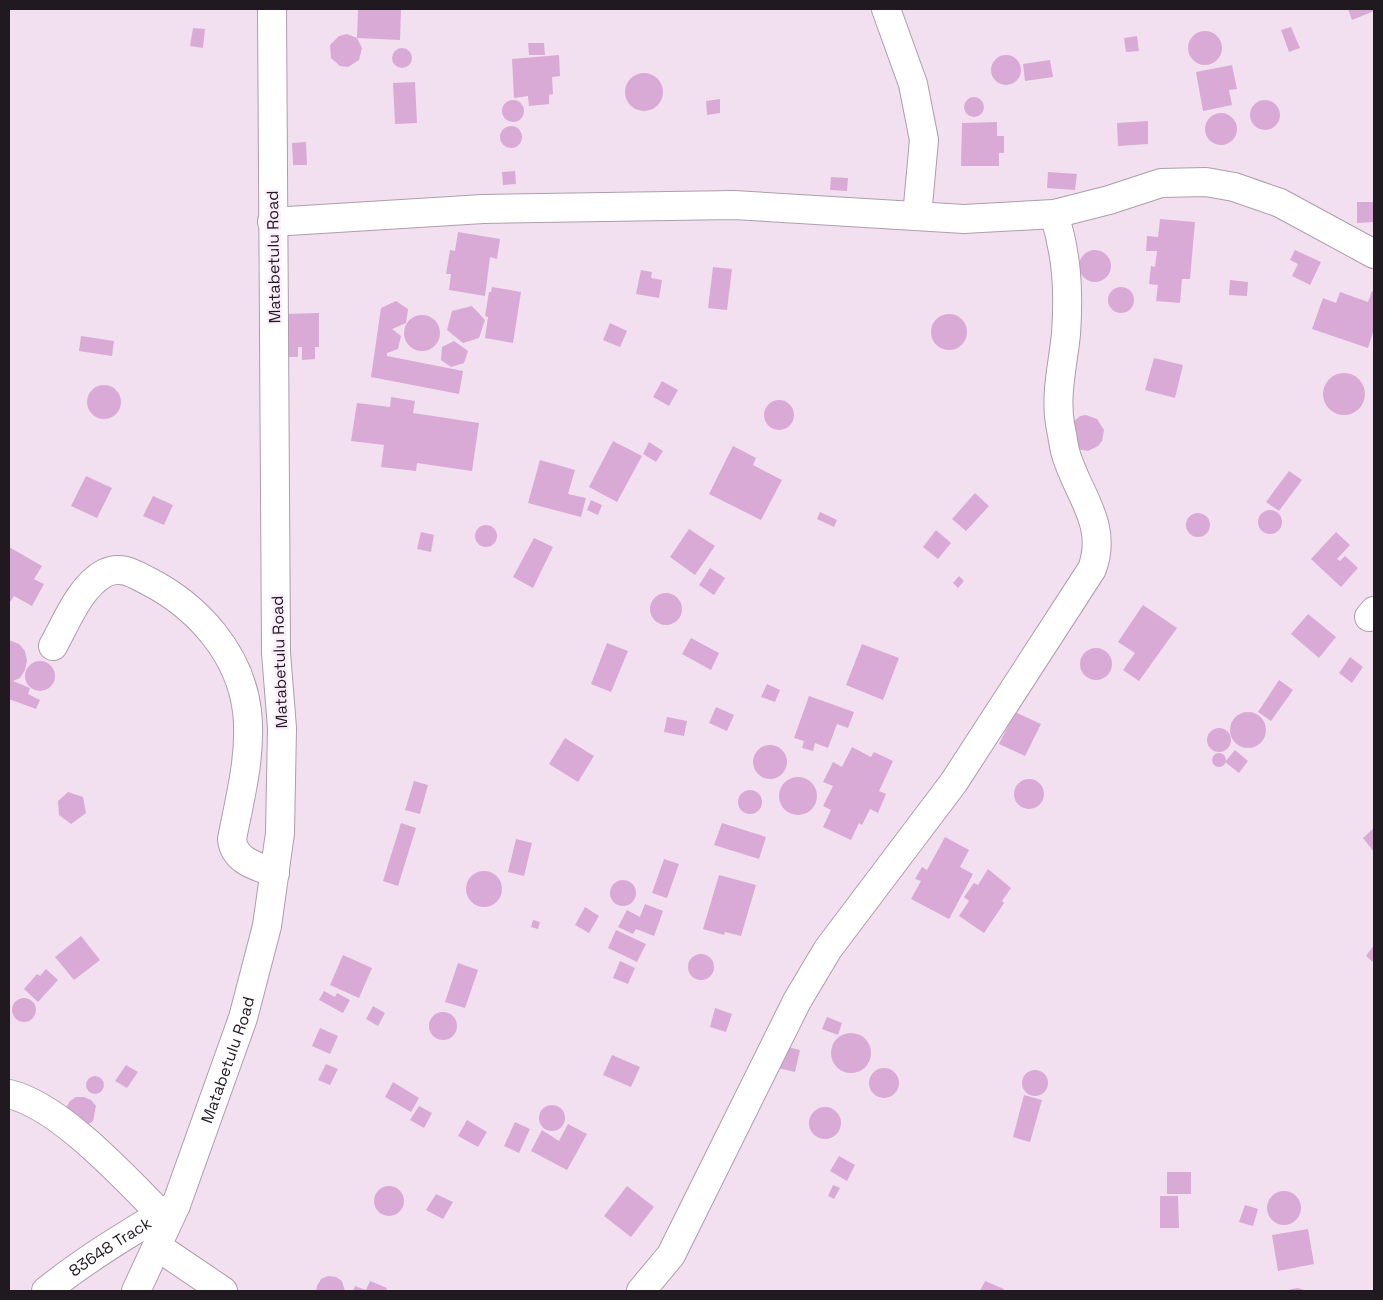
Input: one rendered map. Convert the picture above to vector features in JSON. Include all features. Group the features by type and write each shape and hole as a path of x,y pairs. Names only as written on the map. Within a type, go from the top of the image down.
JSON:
{"street":[{"name":"Matabetulu Road","path":"136,1291 158,1247 169,1210 244,1018 266,926 280,833 282,728 276,653 272,9"},
{"path":"886,9 913,84 924,140 917,216"},
{"path":"272,222 483,209 734,205 964,219 1054,214 1109,200 1161,183 1206,182 1234,187 1280,203 1374,254"},
{"path":"641,1291 671,1255 797,1001 828,949 954,782 1092,569 1097,556 1098,540 1092,513 1065,452 1060,422 1058,392 1066,333 1067,267 1064,243 1054,214"},
{"path":"53,646 78,602 92,584 105,573 119,569 155,584 191,608 218,641 234,666 247,710 248,750 232,839 233,849 240,858 275,873"},
{"path":"9,1094 26,1100 89,1144 169,1210"},
{"name":"83648 Track","path":"46,1291 75,1268 130,1231 169,1210"},
{"path":"158,1247 223,1291"}],"building":[{"path":"358,9 401,9 400,40 357,38"},
{"path":"1348,9 1374,9 1374,11 1352,20"},
{"path":"1291,27 1300,48 1289,52 1281,30"},
{"path":"193,28 205,29 203,48 190,46"},
{"path":"1205,31 1212,32 1217,36 1221,41 1221,55 1217,60 1212,64 1205,65 1198,64 1193,60 1189,55 1188,48 1189,41 1193,36 1198,32"},
{"path":"347,34 357,38 362,48 359,60 348,67 340,66 331,58 330,45 339,36"},
{"path":"1137,36 1139,51 1126,52 1124,38"},
{"path":"528,43 544,43 545,55 529,55"},
{"path":"398,48 406,48 412,54 412,62 406,68 398,68 392,62 392,54"},
{"path":"559,55 560,76 552,77 553,94 549,95 549,104 529,106 528,96 514,98 512,59"},
{"path":"1006,55 1016,60 1021,70 1016,80 1006,85 996,80 991,70 996,60"},
{"path":"1050,60 1053,77 1025,81 1023,64"},
{"path":"1232,65 1237,89 1229,90 1232,105 1203,111 1196,72"},
{"path":"644,73 658,78 663,92 658,106 644,111 630,106 625,92 630,78"},
{"path":"415,82 417,123 395,124 393,83"},
{"path":"974,97 981,100 984,107 981,114 974,117 967,114 964,107 967,100"},
{"path":"720,99 720,113 707,115 706,101"},
{"path":"513,100 521,103 524,111 521,119 513,122 505,119 502,111 505,103"},
{"path":"1265,100 1271,101 1279,109 1279,121 1271,129 1265,130 1259,129 1251,121 1250,115 1251,109 1259,101"},
{"path":"1221,113 1227,114 1232,118 1236,123 1236,135 1232,140 1227,144 1221,145 1215,144 1210,140 1206,135 1205,129 1206,123 1210,118 1215,114"},
{"path":"1148,121 1148,144 1118,146 1117,123"},
{"path":"997,122 997,136 1004,136 1004,153 999,153 999,166 961,166 962,123"},
{"path":"511,126 521,133 522,137 515,147 511,148 501,141 500,137 507,127"},
{"path":"306,142 307,165 293,165 292,143"},
{"path":"515,171 516,184 503,185 502,172"},
{"path":"1048,172 1077,174 1075,190 1047,188"},
{"path":"831,177 848,178 847,191 830,190"},
{"path":"1357,202 1374,202 1374,222 1357,223"},
{"path":"1160,219 1195,222 1190,279 1182,279 1180,303 1156,301 1158,285 1149,284 1151,266 1155,267 1157,251 1146,251 1147,236 1158,237"},
{"path":"458,232 500,239 497,259 490,257 485,296 449,290 451,274 446,274 450,250 455,251"},
{"path":"1095,250 1101,251 1106,255 1110,260 1110,272 1106,277 1101,281 1095,282 1089,281 1084,277 1080,272 1079,266 1080,260 1084,255 1089,251"},
{"path":"1295,250 1321,262 1310,285 1292,276 1298,264 1290,260"},
{"path":"713,267 732,269 727,310 708,308"},
{"path":"641,270 652,272 651,278 662,280 659,298 636,294"},
{"path":"1230,280 1248,282 1247,296 1229,295"},
{"path":"492,287 521,292 513,343 485,338 488,317 485,316 489,292 491,292"},
{"path":"1121,287 1130,291 1134,300 1130,309 1121,313 1112,309 1108,300 1112,291"},
{"path":"1372,291 1374,292 1374,329 1368,348 1312,329 1323,298 1336,303 1340,292 1368,302"},
{"path":"396,301 408,309 406,323 392,329 401,336 398,349 387,353 387,356 463,371 459,394 371,377 381,308"},
{"path":"472,306 485,320 479,338 463,343 447,330 452,311"},
{"path":"319,313 319,347 315,347 315,359 302,360 302,347 298,347 298,357 286,357 285,314"},
{"path":"949,314 962,319 967,332 962,345 949,350 936,345 931,332 936,319"},
{"path":"422,315 435,320 440,333 435,346 422,351 409,346 404,333 409,320"},
{"path":"610,323 627,331 620,347 603,340"},
{"path":"81,336 114,341 112,356 79,351"},
{"path":"454,341 468,351 464,363 451,367 441,360 442,347"},
{"path":"1154,358 1183,365 1175,398 1145,390"},
{"path":"1344,373 1359,379 1365,394 1359,409 1344,415 1329,409 1323,394 1329,379"},
{"path":"662,381 678,390 669,406 653,397"},
{"path":"104,385 116,390 121,402 116,414 104,419 92,414 87,402 92,390"},
{"path":"391,397 415,401 413,413 479,423 472,471 417,463 416,471 381,467 384,445 351,441 357,403 390,407"},
{"path":"779,400 785,401 793,409 793,421 785,429 779,430 773,429 765,421 764,415 765,409 773,401"},
{"path":"1086,415 1097,419 1104,430 1102,441 1098,446 1088,451 1077,449 1071,424 1080,416"},
{"path":"613,441 642,456 617,502 589,487"},
{"path":"649,442 663,451 656,462 643,454"},
{"path":"733,446 756,458 753,465 782,480 761,520 709,494"},
{"path":"540,460 575,470 568,494 586,498 581,517 528,503"},
{"path":"1289,471 1302,480 1279,511 1266,502"},
{"path":"86,476 112,488 97,518 71,506"},
{"path":"975,493 989,506 966,531 952,519"},
{"path":"153,496 173,505 164,525 143,516"},
{"path":"591,500 602,505 598,515 587,510"},
{"path":"1270,510 1279,513 1282,522 1279,531 1270,534 1261,531 1258,522 1261,513"},
{"path":"820,512 837,520 834,527 817,519"},
{"path":"1198,513 1203,514 1209,520 1209,530 1203,536 1198,537 1193,536 1187,530 1186,525 1187,520 1193,514"},
{"path":"486,525 494,528 497,536 494,544 486,547 478,544 475,536 478,528"},
{"path":"689,529 715,546 695,575 670,557"},
{"path":"936,530 951,543 938,559 923,547"},
{"path":"421,532 434,535 431,552 417,549"},
{"path":"1336,532 1350,545 1337,559 1340,561 1345,556 1358,568 1341,587 1311,559"},
{"path":"534,538 553,547 533,588 513,577"},
{"path":"9,547 42,566 34,579 44,584 32,606 14,596 9,602"},
{"path":"710,568 725,578 714,595 699,585"},
{"path":"959,576 964,581 958,588 953,583"},
{"path":"666,593 672,594 677,598 681,603 681,615 677,620 672,624 666,625 660,624 655,620 651,615 650,609 651,603 655,598 660,594"},
{"path":"1143,605 1177,628 1139,681 1123,670 1135,653 1118,642"},
{"path":"1308,614 1336,637 1319,658 1291,634"},
{"path":"691,638 719,653 711,670 682,654"},
{"path":"9,640 19,644 25,651 27,661 25,670 20,678 13,681 30,688 28,694 40,700 36,709 9,699"},
{"path":"607,643 628,651 611,692 591,684"},
{"path":"862,644 899,658 883,700 846,685"},
{"path":"1096,648 1102,649 1107,653 1111,658 1111,670 1107,675 1102,679 1096,680 1090,679 1085,675 1081,670 1080,664 1081,658 1085,653 1090,649"},
{"path":"1350,657 1363,667 1352,683 1339,673"},
{"path":"40,661 50,666 55,676 50,686 40,691 30,686 25,676 30,666"},
{"path":"1279,680 1293,690 1271,721 1258,712"},
{"path":"767,684 780,690 775,702 761,697"},
{"path":"809,696 854,712 848,728 837,724 828,748 815,743 813,751 802,748 804,741 794,738"},
{"path":"716,707 734,715 727,731 709,723"},
{"path":"1015,712 1041,724 1025,756 999,744"},
{"path":"1248,712 1255,713 1261,717 1265,723 1265,737 1261,743 1255,747 1248,748 1241,747 1235,743 1231,737 1230,730 1231,723 1235,717 1241,713"},
{"path":"667,717 687,721 684,736 664,732"},
{"path":"1219,728 1228,731 1231,740 1228,749 1219,752 1210,749 1207,740 1210,731"},
{"path":"565,738 594,756 578,782 549,764"},
{"path":"770,745 777,746 782,750 786,755 786,769 782,774 777,778 770,779 763,778 758,774 754,769 753,762 754,755 758,750 763,746"},
{"path":"852,747 871,757 874,752 893,761 879,791 886,794 878,813 870,809 862,825 859,823 851,840 823,827 831,810 823,806 833,786 823,782 833,762 842,767"},
{"path":"1235,750 1248,761 1239,773 1225,762"},
{"path":"1219,753 1224,755 1226,760 1224,765 1219,767 1214,765 1212,760 1214,755"},
{"path":"798,777 811,783 817,796 811,809 798,815 785,809 779,796 785,783"},
{"path":"1029,779 1035,780 1043,788 1043,800 1035,808 1029,809 1023,808 1015,800 1014,794 1015,788 1023,780"},
{"path":"414,781 428,785 420,814 405,810"},
{"path":"750,790 759,793 762,802 759,811 750,814 741,811 738,802 741,793"},
{"path":"68,792 83,797 86,813 71,824 59,815 58,801"},
{"path":"401,823 416,828 398,886 383,881"},
{"path":"722,823 766,837 759,859 714,845"},
{"path":"1374,828 1374,852 1363,838"},
{"path":"945,837 969,850 960,867 973,874 949,919 911,899 921,881 915,879 922,867 927,870"},
{"path":"516,839 532,843 524,876 508,872"},
{"path":"664,859 679,864 667,898 652,893"},
{"path":"988,869 1011,888 1002,901 1004,903 984,933 959,916 969,901 964,897 974,883 978,885"},
{"path":"484,871 496,877 502,889 496,901 484,907 472,901 466,889 472,877"},
{"path":"719,875 756,885 741,936 725,932 724,935 703,929"},
{"path":"623,880 632,884 636,893 632,902 623,906 614,902 610,893 614,884"},
{"path":"645,904 663,911 654,936 636,929 633,934 618,927 627,910 640,917"},
{"path":"585,907 599,916 589,933 575,925"},
{"path":"533,920 540,922 538,929 531,927"},
{"path":"616,930 646,944 637,962 608,948"},
{"path":"81,936 100,960 74,980 55,957"},
{"path":"1374,945 1374,963 1366,956"},
{"path":"701,954 710,958 714,967 710,976 701,980 692,976 688,967 692,958"},
{"path":"343,955 372,968 359,998 330,985"},
{"path":"620,961 635,968 628,984 613,978"},
{"path":"458,963 478,970 465,1008 445,1002"},
{"path":"46,969 58,980 38,1002 24,989 37,974 40,976"},
{"path":"324,991 335,997 337,993 350,1000 343,1013 319,1000"},
{"path":"24,998 29,999 35,1005 35,1015 29,1021 24,1022 19,1021 13,1015 12,1010 13,1005 19,999"},
{"path":"373,1006 385,1013 378,1026 366,1019"},
{"path":"715,1008 732,1014 726,1032 710,1027"},
{"path":"443,1012 453,1016 457,1026 453,1036 443,1040 433,1036 429,1026 433,1016"},
{"path":"827,1017 842,1023 838,1035 822,1029"},
{"path":"320,1028 338,1036 330,1054 312,1046"},
{"path":"851,1033 865,1039 871,1053 865,1067 851,1073 837,1067 831,1053 837,1039"},
{"path":"779,1045 800,1050 795,1072 774,1067"},
{"path":"612,1055 640,1067 631,1087 603,1075"},
{"path":"326,1064 338,1069 330,1085 318,1080"},
{"path":"126,1065 138,1072 127,1088 115,1081"},
{"path":"884,1068 895,1072 899,1083 895,1094 884,1098 873,1094 869,1083 873,1072"},
{"path":"1035,1070 1044,1074 1048,1083 1044,1092 1035,1096 1026,1092 1022,1083 1026,1074"},
{"path":"95,1076 101,1079 104,1085 101,1091 95,1094 89,1091 86,1085 89,1079"},
{"path":"393,1082 419,1098 411,1112 385,1097"},
{"path":"1024,1095 1042,1100 1030,1142 1013,1137"},
{"path":"76,1097 84,1097 91,1100 96,1106 93,1121 86,1126 66,1108 70,1101"},
{"path":"552,1105 561,1109 565,1118 561,1127 552,1131 543,1127 539,1118 543,1109"},
{"path":"419,1106 432,1113 424,1128 410,1120"},
{"path":"825,1107 831,1108 836,1112 840,1117 840,1129 836,1134 831,1138 825,1139 819,1138 814,1134 810,1129 809,1123 810,1117 814,1112 819,1108"},
{"path":"467,1120 487,1132 478,1147 458,1136"},
{"path":"515,1122 530,1129 519,1153 504,1146"},
{"path":"568,1124 587,1134 567,1170 531,1151 542,1130 559,1141"},
{"path":"839,1156 855,1165 847,1181 830,1171"},
{"path":"1167,1172 1191,1172 1191,1194 1167,1194"},
{"path":"833,1185 840,1188 834,1199 828,1196"},
{"path":"389,1186 395,1187 403,1195 403,1207 395,1215 389,1216 383,1215 375,1207 374,1201 375,1195 383,1187"},
{"path":"627,1186 654,1207 631,1237 604,1216"},
{"path":"1284,1191 1291,1192 1296,1196 1300,1201 1300,1215 1296,1220 1291,1224 1284,1225 1277,1224 1272,1220 1268,1215 1267,1208 1268,1201 1272,1196 1277,1192"},
{"path":"436,1194 453,1202 443,1219 426,1210"},
{"path":"1160,1196 1178,1196 1179,1228 1160,1228"},
{"path":"1245,1205 1258,1209 1253,1226 1239,1222"},
{"path":"1308,1229 1314,1264 1278,1271 1272,1235"},
{"path":"328,1276 336,1277 342,1281 345,1291 316,1291 321,1279"},
{"path":"370,1281 387,1288 386,1291 353,1291 355,1286 366,1290"},
{"path":"985,1281 1004,1289 1003,1291 980,1291"},
{"path":"1298,1288 1307,1291 1285,1291 1292,1289"}]}
